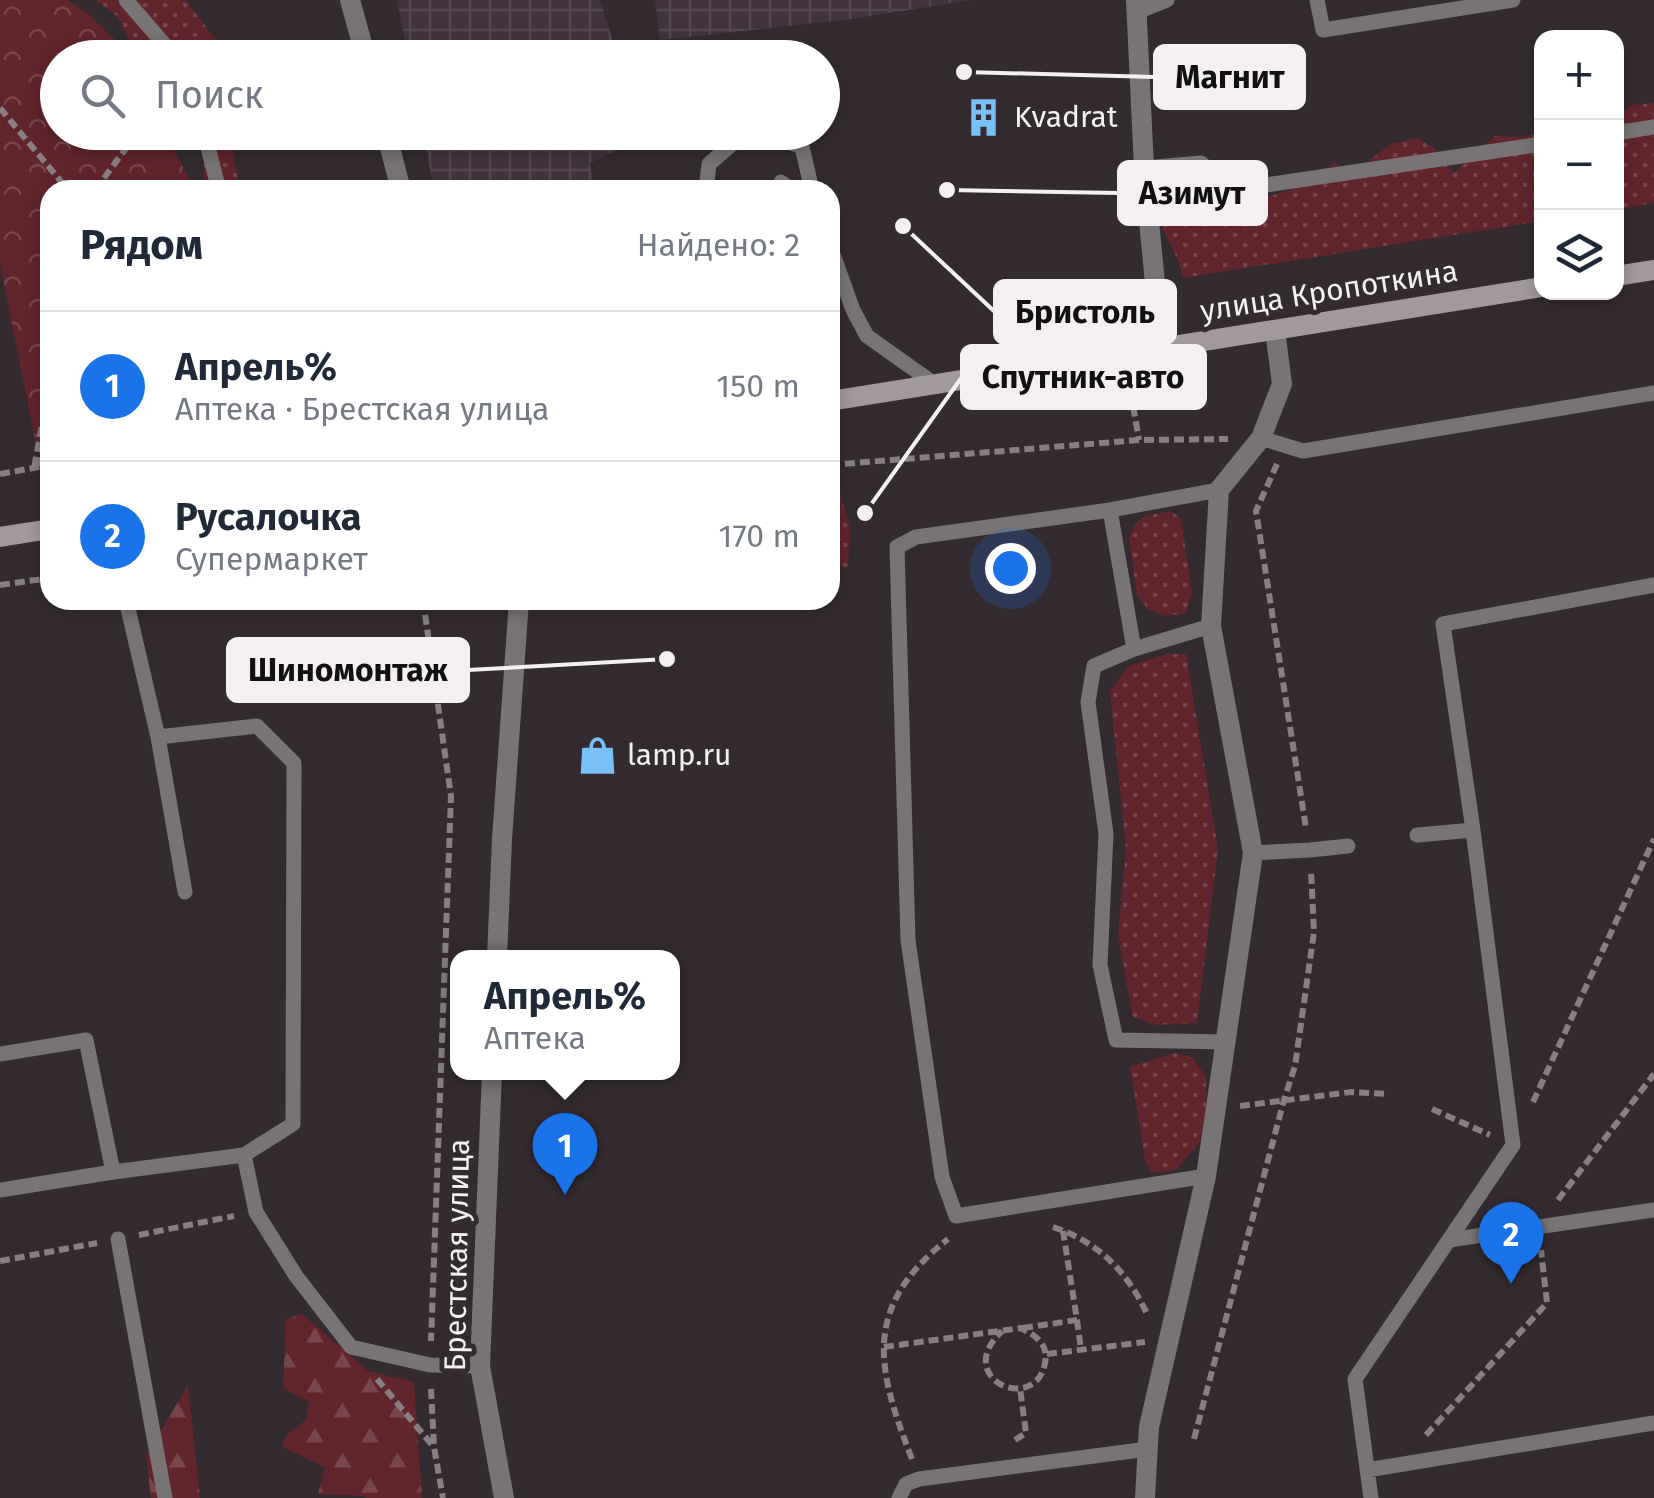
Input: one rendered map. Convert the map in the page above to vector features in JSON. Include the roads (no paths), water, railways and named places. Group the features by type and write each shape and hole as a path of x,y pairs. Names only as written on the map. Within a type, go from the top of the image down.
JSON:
{"main road":[{"path":"1624,275 1654,270"},
{"name":"улица Кропоткина","path":"840,399 1534,289"},
{"path":"0,537 40,531"}],"street":[{"path":"350,0 361,40"},
{"path":"1137,6 1144,168 1156,294 1168,347"},
{"path":"391,150 398,180"},
{"path":"1145,1498 1149,1427 1206,1176 1253,852 1211,626 1219,490 1261,438 1282,384 1275,330"},
{"path":"497,950 518,610"},
{"name":"Брестская улица","path":"492,1080 480,1366 504,1498"}],"lane":[{"path":"126,0 160,40"},
{"path":"1137,6 1167,0"},
{"path":"1317,0 1323,30 1513,0"},
{"path":"1624,132 1654,127"},
{"path":"1144,168 1200,163 1232,190 1534,145"},
{"path":"209,150 216,180"},
{"path":"707,180 708,164 725,150"},
{"path":"803,150 810,180"},
{"path":"840,274 853,310 868,336 936,385"},
{"path":"1261,438 1303,451 1654,393"},
{"path":"1206,1176 956,1216 942,1177 908,940 897,547 916,537 1110,510 1219,490"},
{"path":"1110,510 1134,649"},
{"path":"1371,1498 1355,1379 1513,1145 1442,624 1654,585"},
{"path":"128,610 158,737 185,892"},
{"path":"1211,626 1134,649 1094,666 1088,702 1106,834 1100,965 1116,1040 1227,1042"},
{"path":"0,1190 244,1155 294,1124 294,763 257,726 158,737"},
{"path":"1417,835 1473,830"},
{"path":"1253,852 1348,846"},
{"path":"0,1054 86,1040 113,1172"},
{"path":"244,1155 256,1212 296,1276 350,1347 430,1365 480,1366"},
{"path":"1449,1240 1654,1210"},
{"path":"118,1239 165,1498"},
{"path":"1367,1470 1654,1423"},
{"path":"899,1498 906,1484 919,1479 1148,1449"}],"place":[{"name":"Магнит","path":"964,72"},
{"name":"Kvadrat","path":"984,117"},
{"name":"Азимут","path":"947,190"},
{"name":"Бристоль","path":"903,226"},
{"name":"Спутник-авто","path":"865,513"},
{"name":"Шиномонтаж","path":"667,659"},
{"name":"lamp.ru","path":"597,755"},
{"name":"Апрель%","path":"565,1195"},
{"name":"Русалочка","path":"1511,1284"}]}
